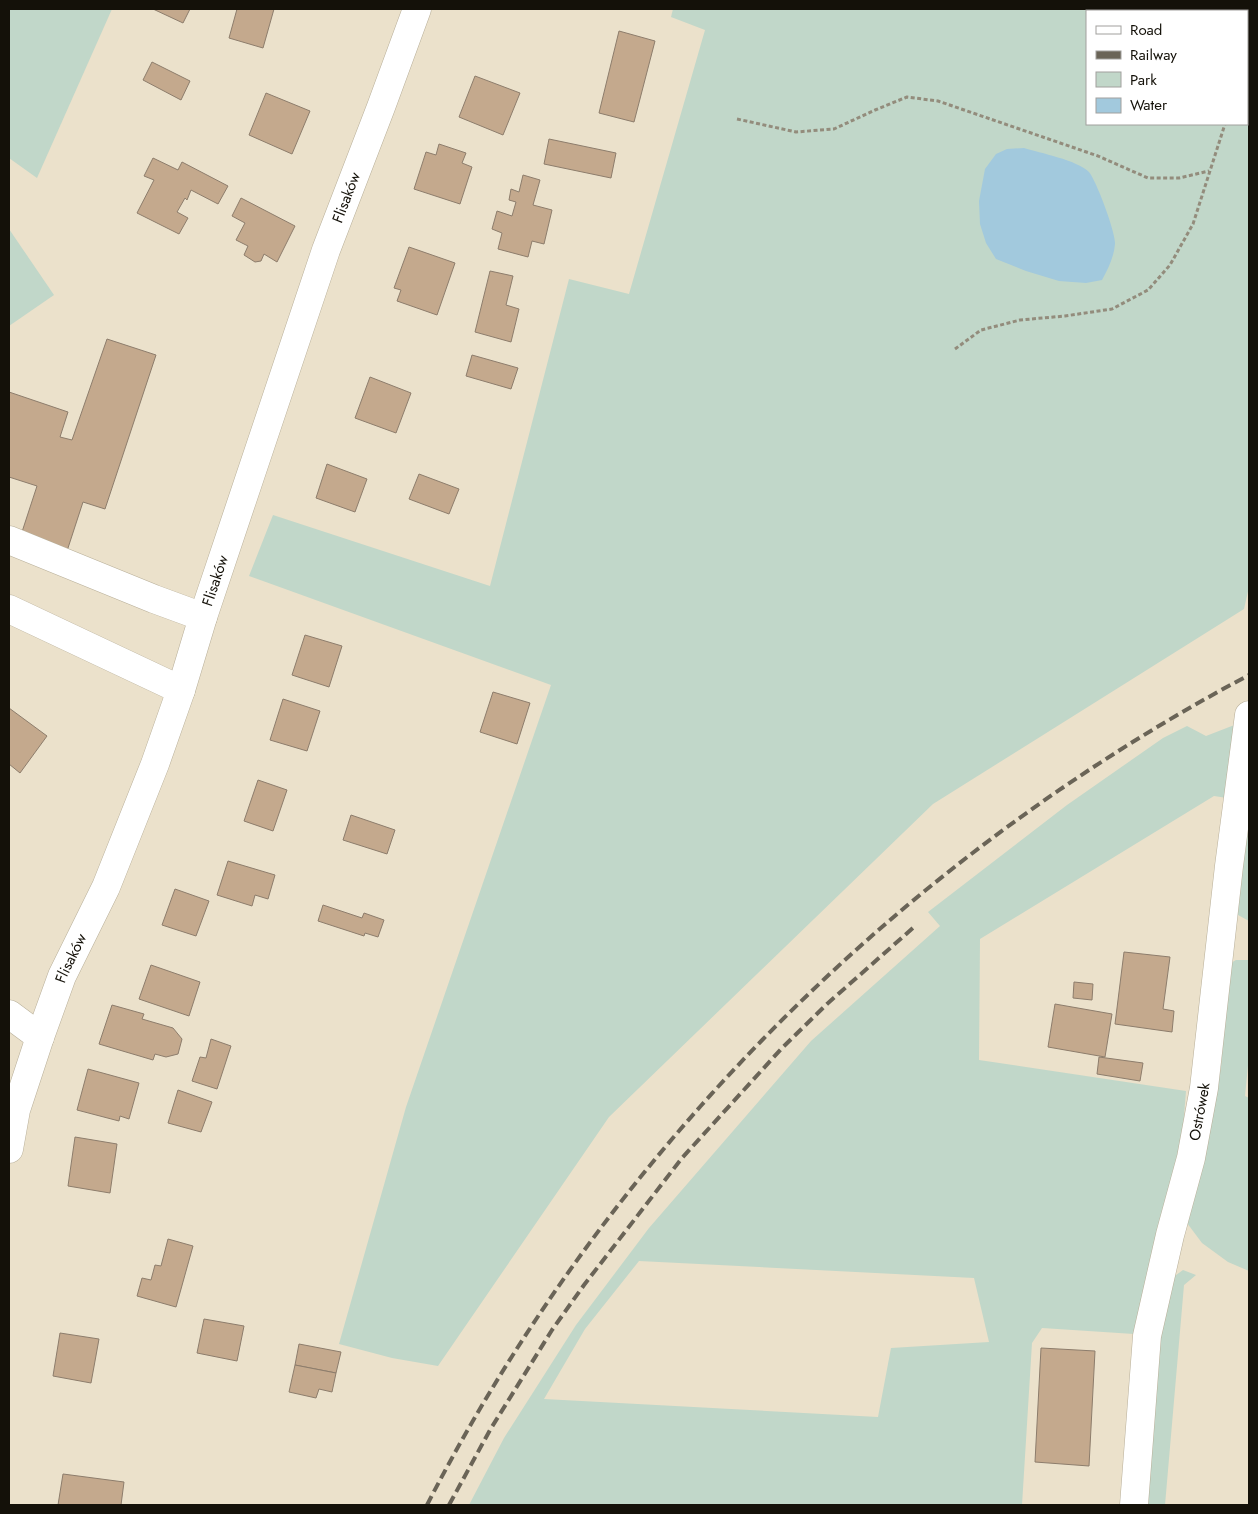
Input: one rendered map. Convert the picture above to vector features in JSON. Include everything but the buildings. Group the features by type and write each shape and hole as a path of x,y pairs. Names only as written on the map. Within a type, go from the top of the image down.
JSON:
{"street":[{"name":"Flisaków","path":"9,1149 16,1110 40,1037 62,976 106,887 155,764 326,250 417,9"},
{"path":"9,540 203,617"},
{"path":"9,609 181,690"},
{"name":"Ostrówek","path":"1134,1505 1147,1336 1170,1235 1191,1158 1204,1088 1249,715"},
{"path":"9,1014 40,1037"}],"path":[{"path":"738,119 796,132 834,129 907,97 938,100 1098,156 1148,178 1179,178 1209,171"},
{"path":"955,349 981,330 1020,320 1112,309 1148,290 1170,265 1193,224 1225,125"}],"green space":[{"path":"9,9 112,9 37,178 9,158"},
{"path":"673,9 1249,9 1249,587 1244,609 933,804 609,1117 438,1366 392,1358 339,1344 406,1107 551,685 249,576 273,515 490,586 569,279 629,294 705,30 671,17"},
{"path":"9,229 54,295 9,326"},
{"path":"1237,724 1227,798 1214,796 980,939 979,1060 1186,1091 1181,1154 1134,1334 1042,1328 1032,1343 1022,1505 469,1505 504,1438 576,1325 649,1228 811,1041 940,926 928,912 1067,805 1163,738 1187,726 1206,736","holes":["639,1261 974,1278 989,1342 891,1348 878,1417 544,1399 585,1329"]},
{"path":"1249,779 1249,921 1238,915 1235,902"},
{"path":"1236,960 1249,960 1249,1055 1245,1096 1249,1098 1249,1271 1228,1262 1202,1243 1184,1219 1206,1145 1221,1067 1229,964"},
{"path":"1183,1270 1196,1275 1184,1285 1165,1505 1145,1505 1153,1357 1172,1278"}],"water":[{"path":"1024,148 1076,164 1089,172 1092,177 1105,207 1115,244 1112,258 1102,280 1086,283 1059,281 1026,271 996,259 986,243 980,224 979,201 985,169 996,154 1007,149"}],"railway":[{"path":"427,1505 500,1376 583,1253 674,1136 775,1027 883,926 998,834 1121,750 1249,675"},
{"path":"449,1505 490,1430 552,1330 584,1285 682,1158 782,1048 827,1004 914,927"}]}
